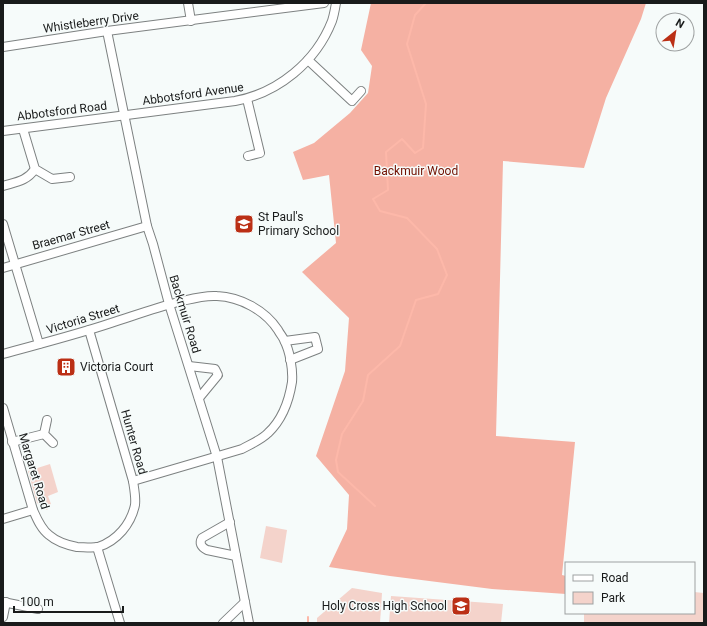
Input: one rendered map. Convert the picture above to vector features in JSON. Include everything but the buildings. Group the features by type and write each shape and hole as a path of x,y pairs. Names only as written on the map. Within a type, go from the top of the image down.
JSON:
{"street":[{"path":"188,3 191,20"},
{"name":"Whistleberry Drive","path":"3,46 324,3"},
{"name":"Abbotsford Avenue","path":"124,116 247,98 263,93 281,83 296,72 308,60 324,38 332,20 336,3"},
{"name":"Backmuir Road","path":"108,31 147,226 169,304 217,457 249,623"},
{"path":"308,60 352,101 361,91"},
{"path":"247,98 260,153 248,156"},
{"name":"Abbotsford Road","path":"3,131 124,116"},
{"path":"23,129 35,169 52,179 70,177"},
{"path":"3,186 25,179 31,175 35,169"},
{"path":"3,224 39,344"},
{"name":"Braemar Street","path":"3,268 147,226"},
{"name":"Victoria Street","path":"3,354 89,330 169,304 202,296 230,297 244,302 257,310 274,324 285,341 293,375 286,406 279,420 268,433 257,442 242,449 133,481"},
{"name":"Hunter Road","path":"89,330 133,481 135,493 135,504 131,517 125,527 117,536 97,547"},
{"path":"285,341 315,337 318,349 290,360"},
{"path":"189,366 215,369 218,376 199,398"},
{"name":"Margaret Road","path":"3,408 12,442 38,522 48,534 58,541 70,546 97,547"},
{"path":"44,434 47,420"},
{"path":"12,442 44,434"},
{"path":"44,434 53,443"},
{"path":"3,519 33,510"},
{"path":"230,522 202,538 200,541 203,548 207,550 236,556"},
{"path":"97,547 120,623"},
{"path":"3,617 5,602 38,609"},
{"path":"223,623 245,602"}],"green space":[{"name":"Backmuir Wood","path":"371,3 646,3 641,19 606,98 584,168 503,161 496,436 575,442 562,575 565,576 565,594 492,589 329,567 347,529 349,495 316,456 345,371 349,318 302,272 336,243 329,175 303,180 293,152 314,143 350,113 368,93 372,66 361,50"},
{"path":"50,464 58,492 48,496 51,504 47,510 37,503 28,471"},
{"path":"266,526 287,530 282,563 260,558"},
{"path":"352,588 382,593 380,623 317,623 317,618"},
{"path":"695,592 704,593 704,623 584,623 584,614 695,614"},
{"path":"391,596 503,604 501,623 389,623"}],"waterway":[{"path":"375,506 338,472 336,460 342,434 363,401 368,375 400,346 416,300 438,294 447,275 437,249 407,218 380,211 373,199 388,190 386,152 402,139 415,153 423,148 426,104 407,44 415,15 426,3"},
{"path":"308,617 308,623"}],"place":[{"name":"St Paul's Primary School","path":"244,224"},
{"name":"Victoria Court","path":"66,367"},
{"name":"Holy Cross High School","path":"461,606"}]}
